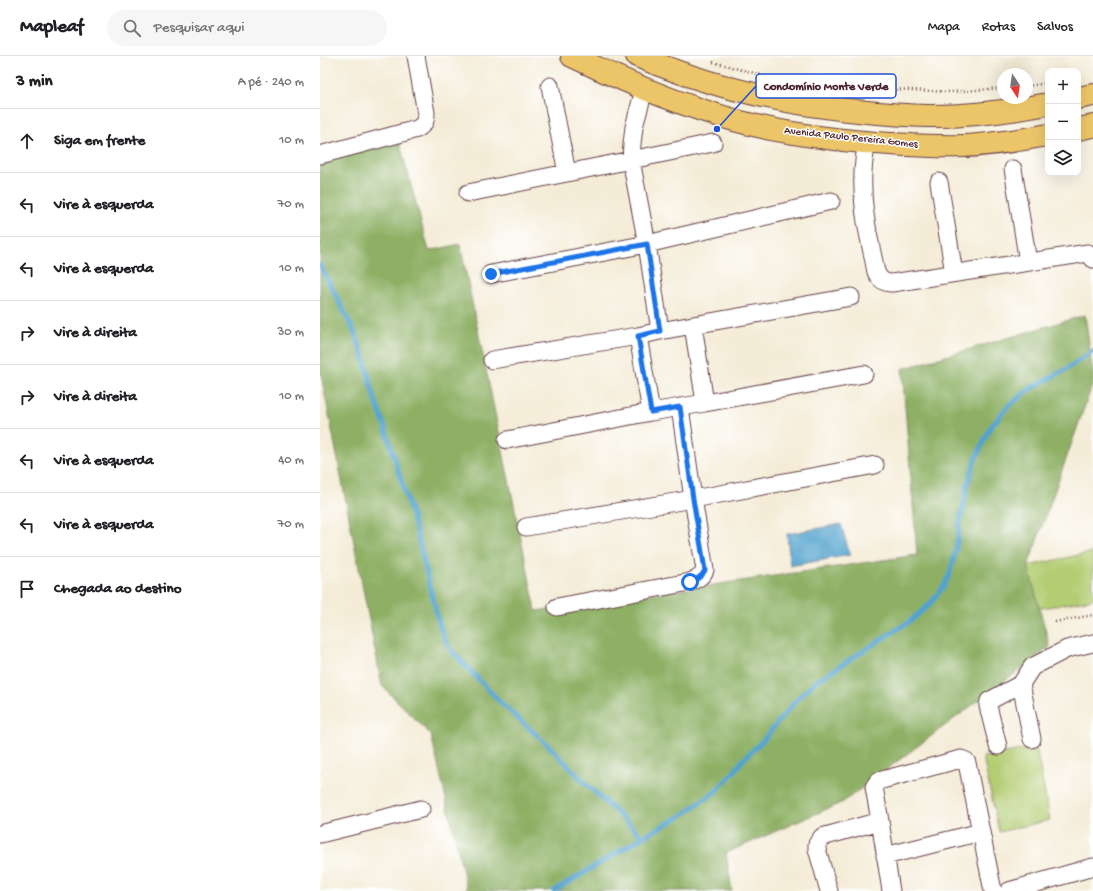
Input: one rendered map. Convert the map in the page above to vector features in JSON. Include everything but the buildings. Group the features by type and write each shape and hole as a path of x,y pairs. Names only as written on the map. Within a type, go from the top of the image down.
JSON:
{"main road":[{"name":"Avenida Paulo Pereira Gomes","path":"572,56 644,90 743,123 775,130 867,142 909,145 964,146 1045,135"},
{"path":"637,56 737,89 804,104 847,110 933,116 965,115 1045,104"},
{"path":"1081,97 1093,95"},
{"path":"1081,128 1093,126"}],"street":[{"path":"320,155 417,129 425,123 426,113 416,56"},
{"path":"550,86 567,173"},
{"path":"644,90 634,127 631,160 647,244 660,331"},
{"path":"867,142 864,156 863,189 876,272 882,281 892,283 1088,253 1093,259"},
{"path":"468,193 713,143"},
{"path":"1013,169 1028,262"},
{"path":"939,182 954,274"},
{"path":"491,274 647,244 831,201"},
{"path":"492,360 638,336 851,297"},
{"path":"693,325 705,403"},
{"path":"638,336 651,412"},
{"path":"507,440 651,412 864,374"},
{"path":"557,607 690,582 703,574 705,570 680,407"},
{"path":"526,527 693,499 875,465"},
{"path":"998,746 988,706 989,700 1021,684 1032,667 1067,649 1093,643"},
{"path":"1021,684 1032,739"},
{"path":"891,891 874,787 878,781 961,759 967,763 993,891"},
{"path":"320,834 421,809"},
{"path":"829,891 817,849 817,844 822,837 880,821"},
{"path":"885,856 981,832"},
{"path":"1009,891 1093,867"}],"path":[{"path":"710,61 768,76"},
{"path":"1033,85 1045,83"},
{"path":"811,85 951,92 997,88"},
{"path":"1055,622 1093,615"}],"green space":[{"path":"399,141 429,251 460,244 536,611 917,555 902,369 1085,315 1093,383 1028,566 1050,647 843,802 726,853 732,891 462,891 467,889 431,735 382,686 320,369 320,156"},
{"path":"1093,552 1093,599 1037,609 1028,566"},
{"path":"1036,747 1050,820 999,832 983,757"}],"water":[{"path":"841,524 850,555 790,566 787,534"}],"waterway":[{"path":"320,265 354,331 362,352 374,396 415,526 439,623 449,648 502,704 550,747 585,783 643,837"},
{"path":"554,891 643,837 681,816 714,793 764,739 797,699 815,682 910,621 930,604 943,587 950,573 956,549 968,482 976,458 990,428 1007,407 1030,389 1065,370 1093,351"}],"place":[{"name":"Condomínio Monte Verde","path":"717,129"}],"route":[{"path":"491,274 647,244 660,331 638,336 651,412 680,407 705,570 700,577 690,582"}]}
